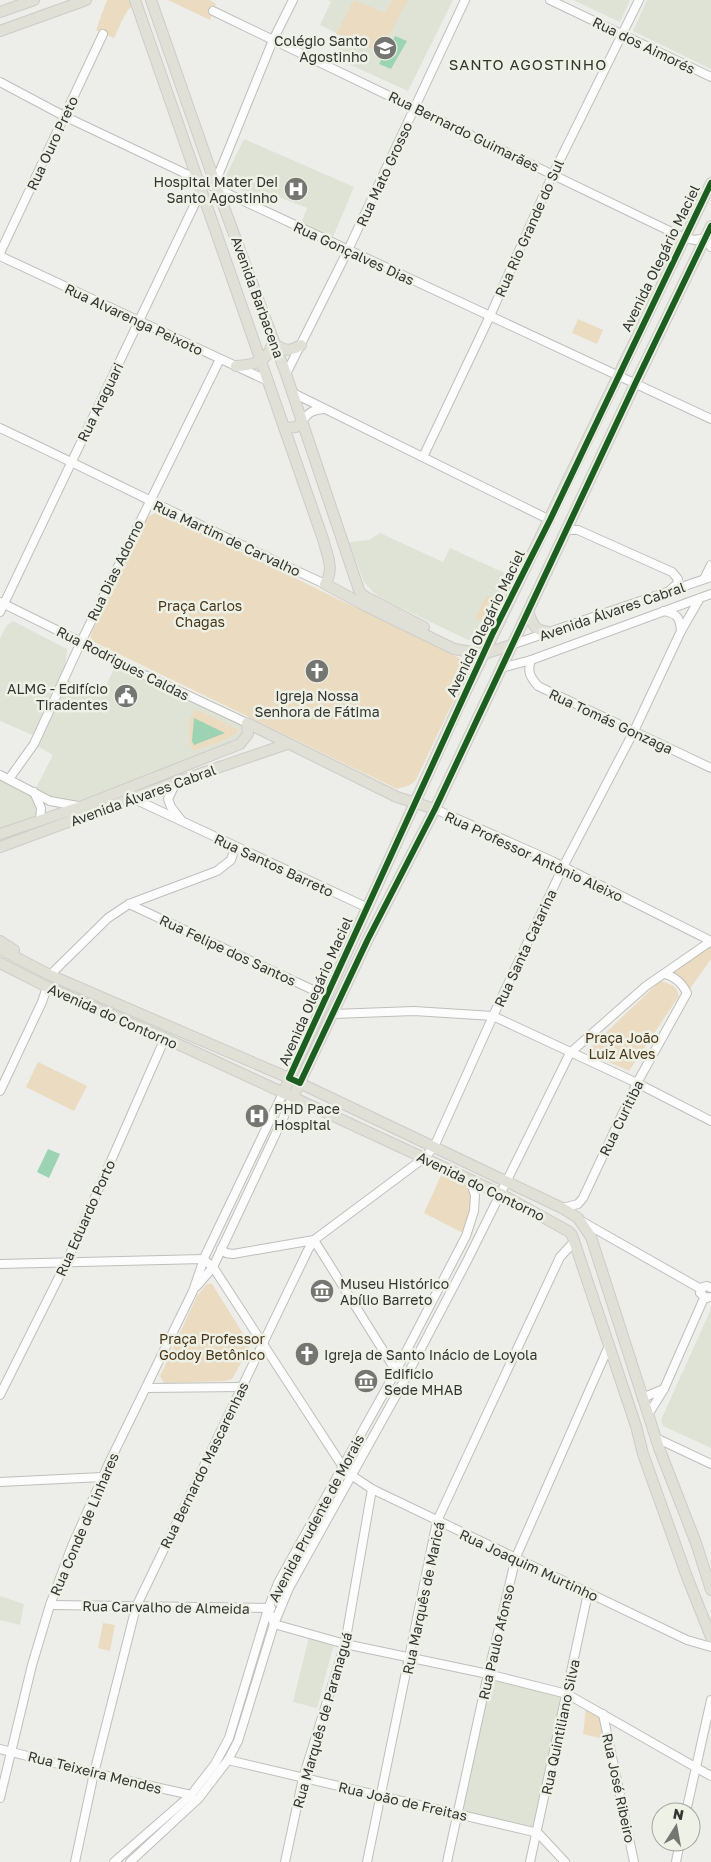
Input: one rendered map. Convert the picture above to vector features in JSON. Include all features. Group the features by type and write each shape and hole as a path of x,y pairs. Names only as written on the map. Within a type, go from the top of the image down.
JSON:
{"main road":[{"path":"0,12 34,0"},
{"path":"0,31 86,0"},
{"name":"Avenida Barbacena","path":"135,0 321,534 331,567 325,584"},
{"name":"Avenida Barbacena","path":"151,0 293,393 362,594 444,637 454,649"},
{"name":"Avenida Olegário Maciel","path":"283,1092 366,907 484,654 711,183"},
{"path":"201,191 217,186"},
{"name":"Avenida Olegário Maciel","path":"294,1097 368,940 435,809 711,226"},
{"path":"236,366 249,365 260,361 269,354 274,341 287,350 301,345"},
{"path":"284,428 296,427 302,422"},
{"path":"298,466 306,461 316,461"},
{"path":"321,534 339,528"},
{"name":"Rua Martim de Carvalho","path":"325,584 454,649 484,654"},
{"path":"528,611 532,624 536,628 541,632 550,632"},
{"name":"Avenida Álvares Cabral","path":"484,654 511,645"},
{"name":"Avenida Álvares Cabral","path":"0,834 80,806 240,744 248,734 248,723"},
{"name":"Rua Professor Antônio Aleixo","path":"248,723 396,797 435,809"},
{"name":"Avenida Álvares Cabral","path":"0,847 176,782 287,744"},
{"path":"0,841 26,831 40,821"},
{"path":"366,907 370,910 371,914 368,940"},
{"path":"0,941 50,975"},
{"name":"Avenida do Contorno","path":"0,949 50,975 300,1083 562,1208 581,1221 591,1237 642,1398 696,1543 711,1590"},
{"name":"Avenida do Contorno","path":"0,962 47,987 294,1097 501,1194 563,1226 572,1235 608,1348 636,1426 643,1454 687,1577 711,1637"},
{"path":"0,970 22,980 47,987"}],"street":[{"path":"217,186 273,40 293,0"},
{"name":"Rua Mato Grosso","path":"286,374 348,250 465,0"},
{"name":"Rua dos Aimorés","path":"550,0 711,76"},
{"name":"Rua Rio Grande do Sul","path":"423,457 490,316 553,174 639,0"},
{"name":"Rua Bernardo Guimarães","path":"213,11 684,238 695,240 706,238"},
{"name":"Rua Ouro Preto","path":"0,254 103,34"},
{"name":"Rua Gonçalves Dias","path":"0,82 64,116 196,179 217,186 348,250 711,419"},
{"name":"Rua Araguari","path":"0,612 2,603 201,191"},
{"path":"698,253 711,249 706,238"},
{"name":"Rua Alvarenga Peixoto","path":"0,254 268,381"},
{"name":"Rua Dias Adorno","path":"9,779 34,744 149,501 220,359"},
{"path":"293,393 550,520"},
{"path":"302,422 306,414 313,410 324,409"},
{"name":"Rua Martim de Carvalho","path":"0,428 325,584"},
{"path":"567,530 578,530 672,572 678,580 677,584 666,592"},
{"path":"707,578 711,565"},
{"name":"Avenida Álvares Cabral","path":"511,645 707,578"},
{"name":"Avenida Álvares Cabral","path":"502,668 531,660 711,594"},
{"name":"Rua Santa Catarina","path":"424,1158 434,1147 492,1016 563,867 634,731 681,631 700,598"},
{"name":"Rua Rodrigues Caldas","path":"2,603 117,662 248,723"},
{"path":"664,610 678,616 681,620 681,631"},
{"name":"Rua Tomás Gonzaga","path":"531,660 529,673 538,686 711,768"},
{"path":"0,775 50,801 80,806"},
{"path":"176,782 168,799 171,807 182,822"},
{"path":"34,792 41,808 40,821"},
{"name":"Rua Santos Barreto","path":"116,792 366,907"},
{"name":"Rua Professor Antônio Aleixo","path":"435,809 563,867 711,941"},
{"path":"50,975 108,918 129,904 217,871 231,860 235,847"},
{"name":"Rua Felipe dos Santos","path":"129,904 326,996"},
{"path":"570,1053 646,986 711,941"},
{"name":"Rua Curitiba","path":"562,1208 578,1204 583,1198 637,1083 687,993 677,979 665,974"},
{"path":"0,1091 42,1002 47,987"},
{"path":"333,1014 414,1011 492,1016 637,1083 711,1121"},
{"name":"Rua Eduardo Porto","path":"0,1395 66,1263 165,1038"},
{"name":"Avenida Prudente de Morais","path":"130,1862 198,1798 228,1760 238,1741 281,1607 351,1475 404,1381 501,1194 570,1053"},
{"name":"Rua Conde de Linhares","path":"0,1798 32,1665 50,1605 72,1546 102,1477 193,1291 204,1259 283,1092"},
{"name":"Rua Conde de Linhares","path":"193,1291 213,1266 294,1097"},
{"name":"Rua Bernardo Mascarenhas","path":"75,1862 94,1773 136,1607 262,1344 314,1240 424,1158"},
{"name":"Avenida Prudente de Morais","path":"114,1862 191,1795 215,1764 229,1738 268,1609 278,1584 396,1371 466,1236 474,1211 475,1195 470,1180"},
{"path":"581,1221 701,1289"},
{"path":"221,1249 226,1253 233,1254 314,1240 396,1371"},
{"name":"Rua Marquês de Maricá","path":"367,1862 437,1522 560,1257 574,1242"},
{"path":"0,1264 204,1259"},
{"name":"Rua Joaquim Murtinho","path":"204,1259 213,1266 342,1467 351,1475 372,1489 437,1522 516,1557 687,1640 711,1647"},
{"path":"701,1289 710,1285"},
{"path":"648,1415 664,1389 707,1297 701,1295 701,1289"},
{"name":"Rua Paulo Afonso","path":"447,1862 516,1557 608,1348"},
{"path":"146,1388 241,1387"},
{"path":"642,1398 664,1389"},
{"path":"656,1438 711,1464"},
{"path":"0,1482 102,1477"},
{"name":"Rua Marquês de Paranaguá","path":"285,1862 303,1778 345,1644 372,1489"},
{"name":"Rua Quintiliano Silva","path":"530,1862 538,1833 588,1592"},
{"name":"Rua Carvalho de Almeida","path":"50,1605 268,1609 281,1607"},
{"path":"268,1609 274,1624 345,1644 488,1674 567,1694 711,1776"},
{"path":"688,1802 711,1700"},
{"name":"Rua José Ribeiro","path":"603,1714 634,1862"},
{"name":"Rua Teixeira Mendes","path":"0,1749 191,1795"},
{"name":"Rua João de Freitas","path":"228,1760 538,1833"},
{"path":"538,1833 565,1862"}],"shaded area":[{"name":"Colégio Santo Agostinho","path":"328,0 453,0 408,91 335,58 344,37 320,25 331,2"},
{"path":"573,0 630,0 620,22"},
{"path":"647,0 711,0 711,69 633,31"},
{"path":"395,36 407,41 391,69 379,64"},
{"name":"Hospital Mater Dei Santo Agostinho","path":"244,139 354,187 333,237 301,224 307,208 263,191 259,198 223,182"},
{"path":"380,533 443,562 450,548 513,577 485,635 480,640 468,640 381,598 373,592 364,582 349,542 369,540"},
{"path":"13,621 67,649 64,678 101,697 117,662 247,723 245,740 80,807 48,805 35,793 40,821 0,834 0,780 34,792 53,755 34,744 37,737 0,721 0,638 7,625"},
{"path":"194,718 225,733 194,745 192,741"},
{"path":"48,1149 60,1154 49,1178 37,1172"},
{"path":"711,1309 711,1448 663,1426 661,1420"},
{"path":"0,1596 24,1604 20,1625 0,1620"},
{"path":"309,1637 334,1644 317,1708 293,1702"},
{"path":"489,1674 568,1694 539,1831 458,1813"}],"green space":[{"path":"107,0 142,0 136,2 128,10 114,38 96,30"},
{"path":"168,0 210,0 216,4 210,20"},
{"path":"354,0 385,13 392,0 408,0 380,52 336,34"},
{"path":"578,319 603,330 597,344 572,333"},
{"name":"Praça Carlos Chagas","path":"155,513 205,534 465,661 469,668 416,780 410,785 397,789 90,640 92,632 146,518"},
{"path":"487,595 499,601 487,624 475,618"},
{"path":"196,709 236,728 238,730 236,734 220,742 193,751 188,729 190,718"},
{"path":"711,943 711,959 687,993 665,974"},
{"name":"Praça João Luiz Alves","path":"660,981 675,987 679,996 629,1071 589,1053 590,1048"},
{"path":"38,1062 87,1086 74,1111 26,1087"},
{"path":"443,1171 461,1179 469,1191 471,1206 467,1235 424,1213"},
{"name":"Praça Professor Godoy Betônico","path":"207,1284 212,1284 247,1340 249,1349 232,1379 225,1381 164,1383 160,1376 197,1296"},
{"path":"103,1623 115,1625 110,1651 98,1648"},
{"path":"568,1694 602,1715 608,1740 583,1734 586,1708 566,1700"}],"cycle path":[{"path":"711,183 550,520 492,635 289,1078 300,1083 368,939 435,809 711,226"}],"place":[{"name":"Colégio Santo Agostinho","path":"385,48"},
{"name":"Hospital Mater Dei Santo Agostinho","path":"296,189"},
{"name":"Igreja Nossa Senhora de Fátima","path":"317,671"},
{"name":"ALMG - Edifício Tiradentes","path":"126,696"},
{"name":"PHD Pace Hospital","path":"257,1116"},
{"name":"Museu Histórico Abílio Barreto","path":"322,1291"},
{"name":"Igreja de Santo Inácio de Loyola","path":"307,1354"},
{"name":"Edificio Sede MHAB","path":"366,1381"}],"district":[{"name":"SANTO AGOSTINHO","path":"528,64"}]}
